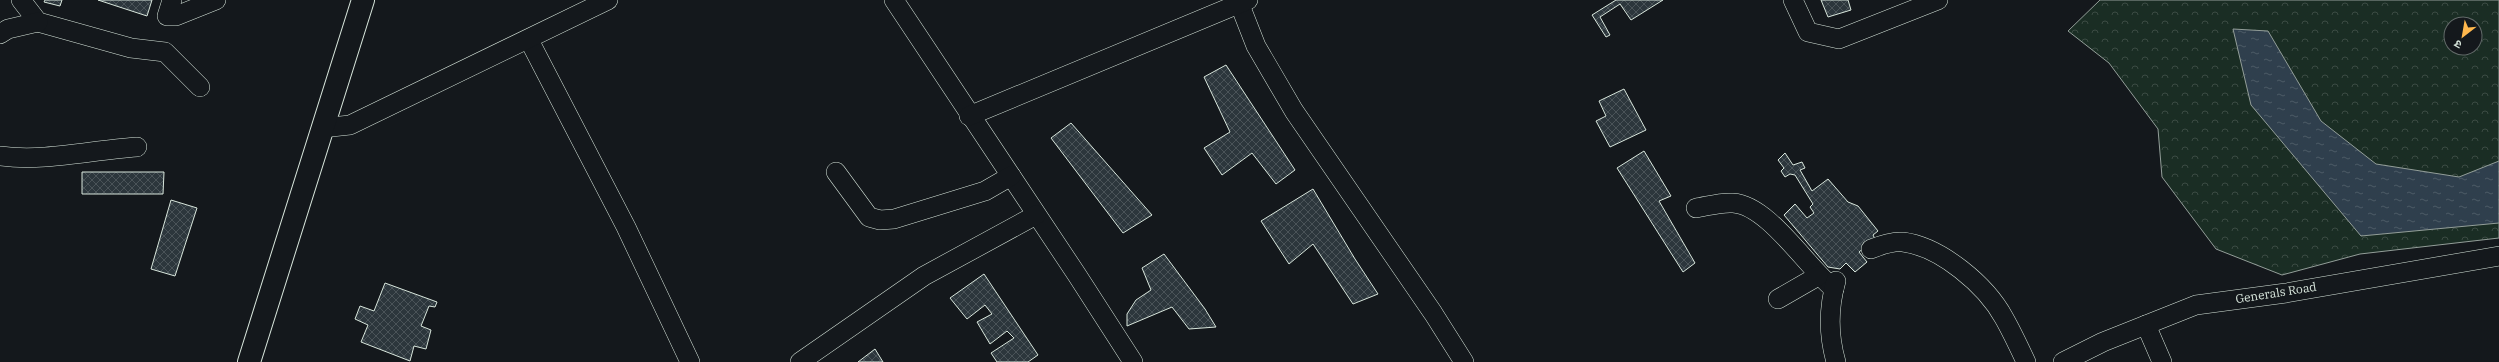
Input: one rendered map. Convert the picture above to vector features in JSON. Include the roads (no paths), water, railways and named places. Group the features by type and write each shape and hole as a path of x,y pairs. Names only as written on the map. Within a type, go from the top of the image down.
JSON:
{"main road":[{"path":"249,362 363,0"}],"street":[{"path":"21,0 38,22"},
{"path":"172,0 167,16 176,16 216,0"},
{"path":"322,128 350,125 529,40 608,0"},
{"path":"894,0 1132,362"},
{"path":"1793,0 1808,32 1839,39 1938,0"},
{"path":"969,116 1242,1 1256,46 1294,111 1428,306 1464,362"},
{"path":"0,34 8,29 38,22 131,48 165,52 200,88"},
{"path":"529,40 626,227 690,362"},
{"path":"0,156 15,158 53,157 137,147"},
{"path":"836,172 869,217 880,220 894,219 986,191 1011,176"},
{"path":"1696,208 1733,203 1749,207 1766,218 1818,276 1835,285 1830,303 1829,329 1836,362"},
{"path":"800,362 924,276 1036,215"},
{"path":"1871,249 1886,243 1903,242 1934,252 1961,270 1982,288 2004,317 2026,362"},
{"name":"Generals Road","path":"2063,362 2103,342 2196,305 2286,293 2499,256"},
{"path":"1778,300 1818,276"},
{"path":"2146,325 2162,362"}],"water":[{"path":"2233,29 2268,31 2321,121 2376,164 2459,177 2499,161 2499,223 2361,236 2251,105"}]}
